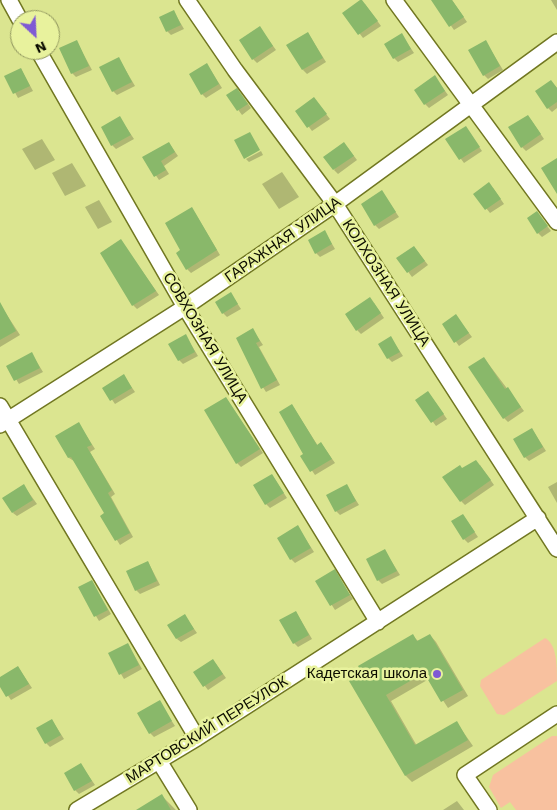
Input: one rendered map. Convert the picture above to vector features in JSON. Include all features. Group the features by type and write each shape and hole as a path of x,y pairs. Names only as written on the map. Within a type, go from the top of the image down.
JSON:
{"street":[{"name":"КОЛХОЗНАЯ УЛИЦА","path":"187,0 235,70 335,204 557,549"},
{"path":"394,0 557,222"},
{"name":"ГАРАЖНАЯ УЛИЦА","path":"3,417 185,307 335,204 557,42"},
{"name":"СОВХОЗНАЯ УЛИЦА","path":"44,60 185,307 378,622"},
{"path":"3,417 197,738"},
{"name":"МАРТОВСКИЙ ПЕРЕУЛОК","path":"77,810 101,804 159,761 538,518"},
{"path":"488,810 465,775 557,714"},
{"path":"159,761 190,810"}],"shaded area":[{"path":"545,638 554,650 557,681 504,715 497,714 480,686 481,680"},
{"path":"552,736 557,736 557,810 516,810 510,802 501,808 489,787 493,775"}],"building":[{"path":"362,0 378,21 358,35 342,13"},
{"path":"431,0 452,0 464,17 449,27"},
{"path":"174,10 181,25 166,32 159,17"},
{"path":"260,26 273,46 252,60 239,40"},
{"path":"308,32 323,58 302,70 286,45"},
{"path":"402,33 411,49 393,59 384,44"},
{"path":"77,40 89,66 71,74 60,48"},
{"path":"486,40 500,66 483,76 468,50"},
{"path":"119,57 132,82 112,92 99,67"},
{"path":"207,63 219,84 201,95 189,74"},
{"path":"21,68 30,86 13,94 4,76"},
{"path":"435,75 445,91 424,105 414,90"},
{"path":"551,80 557,88 557,102 547,109 535,91"},
{"path":"237,88 248,104 237,111 226,95"},
{"path":"314,97 327,114 307,128 295,111"},
{"path":"528,115 541,134 521,148 508,127"},
{"path":"120,116 131,135 111,146 101,127"},
{"path":"466,126 480,147 459,160 445,139"},
{"path":"250,132 260,150 244,159 234,140"},
{"path":"169,142 175,152 161,161 166,170 154,177 142,157"},
{"path":"344,142 354,156 333,170 323,157"},
{"path":"557,158 557,194 541,168"},
{"path":"489,182 501,199 485,210 473,194"},
{"path":"382,190 396,212 374,226 361,204"},
{"path":"192,207 217,250 186,270 176,253 180,250 165,223"},
{"path":"537,211 548,226 537,234 527,218"},
{"path":"325,230 332,244 315,254 308,240"},
{"path":"121,239 156,291 132,306 100,253"},
{"path":"414,246 425,261 407,273 396,258"},
{"path":"231,292 238,304 222,314 215,302"},
{"path":"370,297 381,313 356,331 345,314"},
{"path":"0,302 16,331 0,340"},
{"path":"456,314 469,333 454,343 442,324"},
{"path":"253,328 260,341 256,343 277,380 261,389 236,338"},
{"path":"186,334 195,352 178,361 168,344"},
{"path":"391,336 400,352 387,359 378,344"},
{"path":"32,352 40,368 14,381 6,366"},
{"path":"484,357 505,389 508,387 521,407 503,419 468,367"},
{"path":"124,374 132,388 110,401 102,388"},
{"path":"428,391 444,414 431,423 415,400"},
{"path":"226,397 260,449 236,464 204,410"},
{"path":"292,404 317,445 321,442 332,459 310,472 300,456 303,454 279,412"},
{"path":"79,422 92,445 87,447 112,490 108,493 130,533 115,541 100,516 104,513 71,457 68,458 55,436"},
{"path":"532,428 543,447 524,458 513,439"},
{"path":"476,460 491,480 460,502 442,477 460,465 462,468"},
{"path":"272,474 284,493 265,505 253,485"},
{"path":"24,484 33,500 12,513 2,498"},
{"path":"347,484 356,501 335,512 326,495"},
{"path":"463,514 475,532 463,540 451,521"},
{"path":"298,525 311,548 290,560 277,538"},
{"path":"385,549 397,571 377,581 366,559"},
{"path":"148,561 157,581 135,591 126,571"},
{"path":"335,569 350,595 330,606 315,581"},
{"path":"92,580 108,610 94,617 78,587"},
{"path":"296,611 309,635 293,644 279,620"},
{"path":"185,614 194,629 176,639 167,625"},
{"path":"413,634 417,641 430,634 463,690 441,702 424,673 386,695 415,745 457,721 468,740 405,776 349,681 362,673 358,666"},
{"path":"128,643 139,665 119,675 108,653"},
{"path":"213,659 223,674 203,687 193,672"},
{"path":"18,666 29,684 6,697 0,687 0,677"},
{"path":"160,700 172,721 149,734 137,713"},
{"path":"52,719 61,735 45,744 36,728"},
{"path":"81,763 92,781 74,791 64,773"},
{"path":"162,794 171,810 136,810"}],"place":[{"name":"Кадетская школа","path":"437,674"}]}
